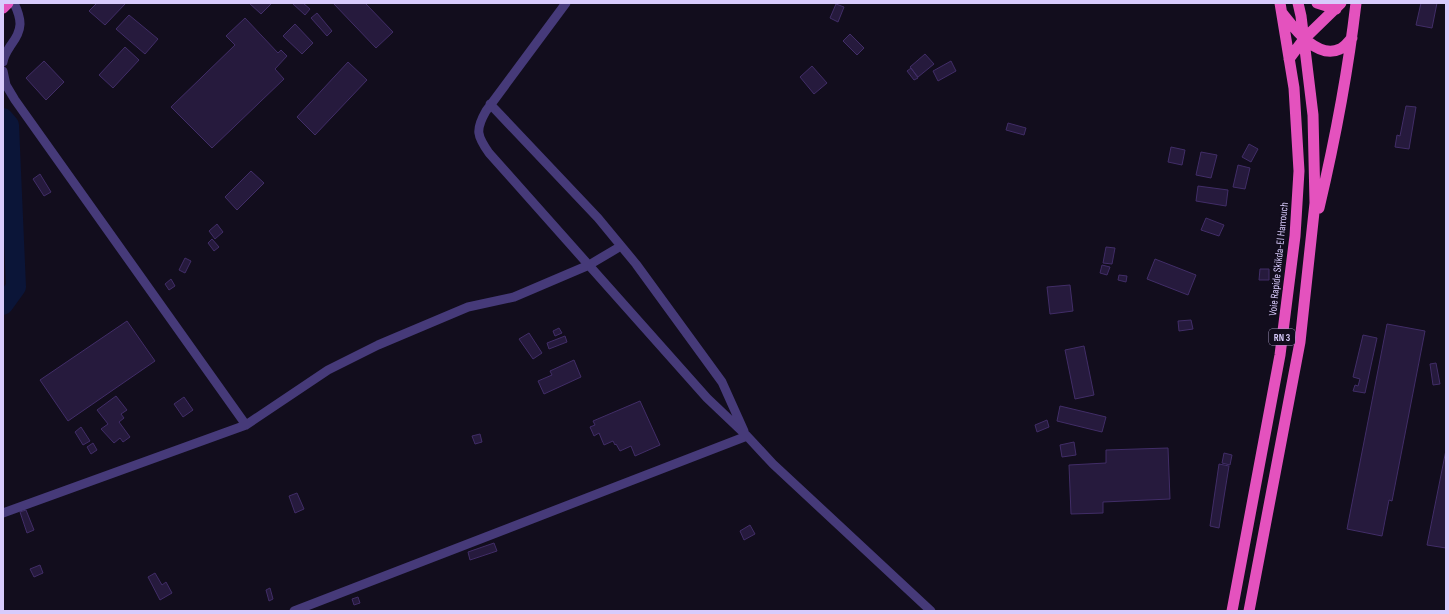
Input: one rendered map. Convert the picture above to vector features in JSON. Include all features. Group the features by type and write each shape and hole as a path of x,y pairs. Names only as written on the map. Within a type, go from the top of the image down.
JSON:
{"highway":[{"path":"3,8 8,3"},
{"name":"RN 3","path":"1249,611 1300,342 1315,204 1313,115 1298,3"},
{"path":"1317,3 1339,6"},
{"path":"1311,240 1329,165 1346,75 1356,3"},
{"path":"1289,60 1304,39 1339,6"},
{"path":"1281,8 1304,39 1329,51 1341,49 1352,38"},
{"name":"Voie Rapide Skikda-El Harrouch","path":"1232,611 1280,355 1296,236 1299,170 1294,88 1281,8"}],"street":[{"path":"3,62 6,51 17,35 20,27 20,20 14,3"},
{"path":"566,3 490,104 479,122 480,141 707,398 747,436 773,464 931,611"},
{"path":"3,71 6,85 15,100 246,425"},
{"path":"490,104 593,213 636,264 722,382 747,436"},
{"path":"3,513 246,425 328,370 378,345 468,307 514,296 589,265 621,246"},
{"path":"294,611 747,436"}],"building":[{"path":"97,3 126,3 105,25 89,11"},
{"path":"249,3 271,3 271,4 261,14"},
{"path":"292,3 303,3 310,9 305,15"},
{"path":"333,3 365,3 393,32 376,48"},
{"path":"1421,3 1437,3 1432,28 1416,25"},
{"path":"836,4 844,7 838,22 830,18"},
{"path":"317,13 332,31 327,36 311,18"},
{"path":"129,15 158,39 145,54 116,29"},
{"path":"245,18 278,53 281,50 287,56 275,69 284,79 212,148 171,107 235,45 226,36"},
{"path":"295,24 313,43 302,54 283,36"},
{"path":"850,34 864,48 857,55 843,41"},
{"path":"125,47 139,60 113,88 99,75"},
{"path":"925,54 934,64 918,77 910,67"},
{"path":"44,61 64,82 46,100 26,78"},
{"path":"951,61 956,71 938,81 933,71"},
{"path":"348,62 367,80 315,135 297,117"},
{"path":"812,66 827,83 814,94 800,77"},
{"path":"911,68 918,78 914,80 907,71"},
{"path":"1406,106 1416,107 1409,149 1395,147 1397,135 1400,136"},
{"path":"1008,123 1026,128 1024,135 1006,130"},
{"path":"1249,144 1258,149 1251,162 1242,157"},
{"path":"1171,147 1185,150 1182,165 1168,162"},
{"path":"1201,152 1217,155 1211,178 1196,175"},
{"path":"1238,165 1250,168 1245,189 1233,187"},
{"path":"251,171 264,183 237,210 225,197"},
{"path":"40,174 51,192 44,196 33,179"},
{"path":"1198,186 1228,190 1226,206 1196,201"},
{"path":"1206,218 1224,225 1219,236 1201,230"},
{"path":"217,224 223,232 215,239 209,231"},
{"path":"212,239 219,247 214,251 208,243"},
{"path":"1106,247 1115,248 1112,264 1103,263"},
{"path":"185,258 191,261 185,273 179,270"},
{"path":"1155,259 1196,275 1188,295 1147,279"},
{"path":"1102,265 1110,267 1107,275 1100,273"},
{"path":"1260,269 1269,269 1269,280 1259,280"},
{"path":"1119,275 1127,276 1126,282 1118,280"},
{"path":"171,279 175,286 169,290 165,284"},
{"path":"1070,285 1073,311 1050,314 1047,287"},
{"path":"1191,320 1193,329 1179,331 1178,321"},
{"path":"127,321 155,361 68,421 40,380"},
{"path":"1387,324 1425,331 1392,501 1389,500 1382,536 1347,529"},
{"path":"559,328 562,333 555,336 553,331"},
{"path":"529,333 542,353 533,359 519,339"},
{"path":"1363,335 1377,338 1365,393 1353,391 1355,385 1358,386 1360,379 1353,377"},
{"path":"565,336 567,342 549,349 547,343"},
{"path":"1084,346 1094,395 1075,399 1065,350"},
{"path":"574,360 581,377 544,394 538,381 552,375 550,371"},
{"path":"1436,363 1440,384 1433,385 1430,364"},
{"path":"116,396 127,410 121,414 124,418 119,422 130,437 123,442 120,438 114,443 101,429 108,424 97,410"},
{"path":"184,397 193,410 183,417 174,404"},
{"path":"640,401 660,445 635,456 631,446 620,451 613,441 604,445 599,433 594,436 590,427 595,425 593,421"},
{"path":"1060,406 1106,417 1102,432 1057,421"},
{"path":"1047,420 1049,427 1037,432 1035,425"},
{"path":"81,427 90,441 83,445 75,432"},
{"path":"480,434 482,442 475,444 472,436"},
{"path":"1074,442 1076,455 1062,457 1060,445"},
{"path":"93,443 97,450 91,454 87,447"},
{"path":"1168,448 1170,499 1103,502 1103,513 1071,514 1069,465 1106,463 1106,450"},
{"path":"1446,450 1446,548 1427,545"},
{"path":"1224,453 1232,455 1230,465 1222,463"},
{"path":"1219,464 1229,466 1219,528 1210,526"},
{"path":"297,493 304,509 295,513 289,496"},
{"path":"26,510 34,530 27,533 20,512"},
{"path":"750,525 755,534 744,540 740,531"},
{"path":"494,543 497,551 470,560 468,552"},
{"path":"40,565 43,573 34,577 30,569"},
{"path":"155,573 162,585 166,582 172,593 160,600 148,577"},
{"path":"270,588 273,599 269,601 266,590"},
{"path":"358,597 360,603 354,605 352,599"}],"waterway":[{"path":"3,118 9,125 16,287 3,305"}]}
